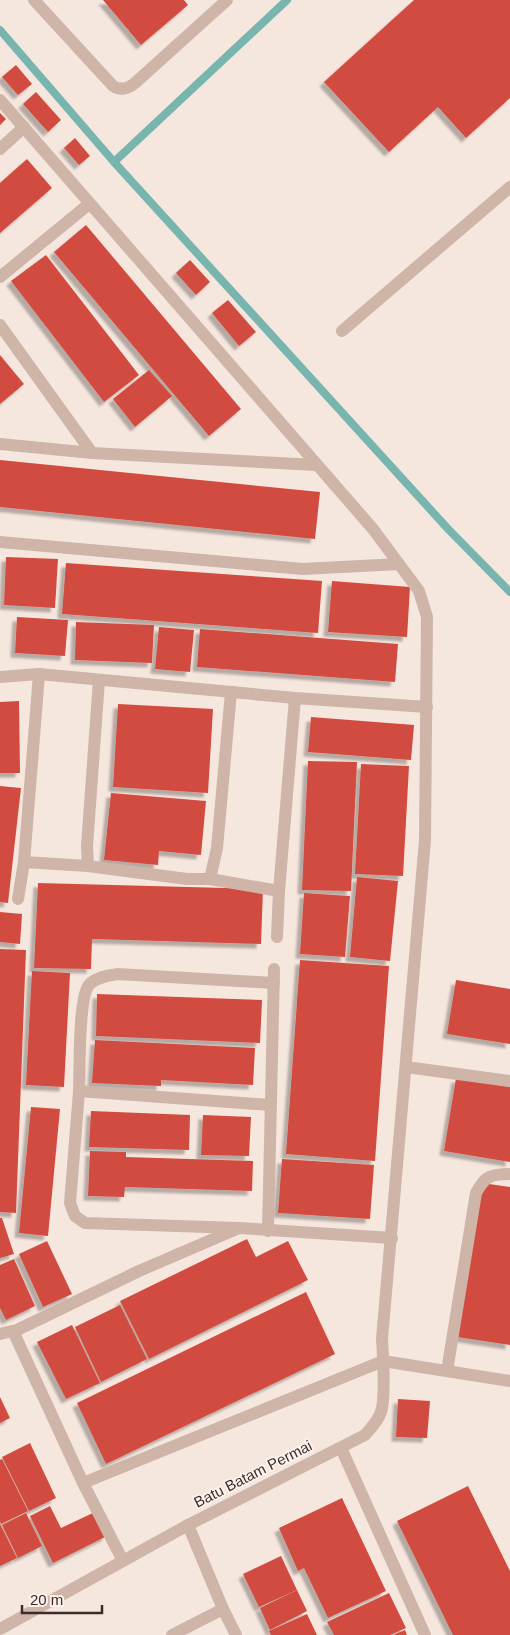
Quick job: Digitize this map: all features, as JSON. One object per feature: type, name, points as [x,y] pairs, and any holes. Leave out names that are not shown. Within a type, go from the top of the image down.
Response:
[{"type":"street","points":[[34,0],[113,86],[121,89],[130,87],[135,83],[227,0]]},
{"type":"street","name":"Batu Batam Permai","points":[[0,100],[373,529],[419,592],[427,617],[425,840],[382,1339],[381,1411],[365,1435],[188,1525],[0,1629]]},
{"type":"street","points":[[0,149],[24,127]]},
{"type":"street","points":[[342,330],[510,187]]},
{"type":"street","points":[[0,277],[90,204]]},
{"type":"street","points":[[0,325],[92,453]]},
{"type":"street","points":[[0,444],[92,453],[317,465]]},
{"type":"street","points":[[0,542],[303,569],[399,564]]},
{"type":"street","points":[[0,677],[39,674],[295,698],[427,707]]},
{"type":"street","points":[[18,898],[24,862],[39,674]]},
{"type":"street","points":[[88,866],[87,846],[99,680]]},
{"type":"street","points":[[210,879],[217,848],[231,692]]},
{"type":"street","points":[[277,937],[295,698]]},
{"type":"street","points":[[24,862],[88,866],[187,879],[210,879],[279,891]]},
{"type":"street","points":[[268,1231],[274,969]]},
{"type":"street","points":[[274,983],[117,974],[95,980],[88,985],[82,1013],[79,1090],[70,1203],[75,1216],[86,1223],[239,1228],[392,1238]]},
{"type":"street","points":[[406,1067],[510,1081]]},
{"type":"street","points":[[79,1090],[270,1105]]},
{"type":"street","points":[[447,1371],[476,1193],[483,1180],[498,1174],[510,1174]]},
{"type":"street","points":[[123,1560],[6,1332],[239,1228]]},
{"type":"street","points":[[83,1483],[383,1361],[510,1380]]},
{"type":"street","points":[[341,1448],[425,1635]]},
{"type":"street","points":[[188,1525],[236,1635]]},
{"type":"street","points":[[172,1635],[223,1608]]},
{"type":"building","points":[[103,0],[184,0],[188,5],[141,45]]},
{"type":"building","points":[[414,0],[510,0],[510,98],[466,138],[438,107],[389,152],[324,82]]},
{"type":"building","points":[[16,65],[32,84],[18,95],[2,77]]},
{"type":"building","points":[[36,92],[61,120],[48,132],[23,104]]},
{"type":"building","points":[[0,113],[6,119],[0,125]]},
{"type":"building","points":[[75,138],[90,156],[79,165],[64,148]]},
{"type":"building","points":[[27,159],[52,188],[0,233],[0,183]]},
{"type":"building","points":[[86,225],[241,409],[209,436],[54,252]]},
{"type":"building","points":[[46,255],[139,375],[104,402],[11,281]]},
{"type":"building","points":[[190,260],[210,282],[196,295],[176,273]]},
{"type":"building","points":[[228,300],[256,332],[239,346],[212,313]]},
{"type":"building","points":[[0,355],[24,384],[0,404]]},
{"type":"building","points":[[149,370],[172,396],[135,427],[113,399]]},
{"type":"building","points":[[0,460],[320,492],[315,539],[0,507]]},
{"type":"building","points":[[6,557],[58,559],[55,608],[4,605]]},
{"type":"building","points":[[66,563],[322,581],[318,633],[62,614]]},
{"type":"building","points":[[332,581],[410,587],[407,637],[328,632]]},
{"type":"building","points":[[17,617],[68,620],[65,656],[15,653]]},
{"type":"building","points":[[76,622],[154,625],[152,663],[75,660]]},
{"type":"building","points":[[159,627],[194,630],[190,672],[155,669]]},
{"type":"building","points":[[200,629],[398,644],[395,682],[197,667]]},
{"type":"building","points":[[19,701],[20,773],[0,773],[0,702]]},
{"type":"building","points":[[118,704],[213,709],[208,793],[113,787]]},
{"type":"building","points":[[311,717],[414,725],[411,760],[308,752]]},
{"type":"building","points":[[308,761],[357,762],[351,891],[302,890]]},
{"type":"building","points":[[361,764],[409,766],[403,876],[355,874]]},
{"type":"building","points":[[0,786],[21,788],[8,903],[0,902]]},
{"type":"building","points":[[111,793],[206,801],[201,855],[159,851],[158,865],[104,860]]},
{"type":"building","points":[[357,877],[398,881],[390,961],[350,957]]},
{"type":"building","points":[[38,883],[263,889],[261,944],[92,939],[91,969],[34,968]]},
{"type":"building","points":[[304,893],[350,896],[345,957],[300,954]]},
{"type":"building","points":[[0,912],[22,914],[20,944],[0,942]]},
{"type":"building","points":[[0,949],[26,950],[16,1213],[0,1212]]},
{"type":"building","points":[[300,960],[389,966],[375,1161],[286,1154]]},
{"type":"building","points":[[32,971],[70,973],[64,1087],[26,1085]]},
{"type":"building","points":[[456,980],[510,989],[510,1044],[447,1034]]},
{"type":"building","points":[[97,994],[262,1000],[260,1043],[96,1036]]},
{"type":"building","points":[[95,1040],[255,1048],[253,1085],[161,1080],[161,1086],[92,1083]]},
{"type":"building","points":[[456,1078],[510,1087],[510,1162],[444,1151]]},
{"type":"building","points":[[31,1107],[60,1109],[48,1236],[19,1233]]},
{"type":"building","points":[[91,1111],[190,1115],[189,1150],[89,1147]]},
{"type":"building","points":[[203,1115],[251,1117],[249,1156],[201,1155]]},
{"type":"building","points":[[90,1151],[126,1152],[126,1157],[253,1161],[252,1191],[125,1187],[124,1197],[88,1196]]},
{"type":"building","points":[[282,1159],[374,1165],[370,1219],[278,1213]]},
{"type":"building","points":[[482,1183],[510,1187],[510,1345],[457,1337]]},
{"type":"building","points":[[0,1218],[2,1218],[14,1254],[0,1258]]},
{"type":"building","points":[[247,1239],[256,1257],[288,1241],[308,1280],[149,1359],[120,1301]]},
{"type":"building","points":[[47,1241],[72,1294],[43,1307],[19,1254]]},
{"type":"building","points":[[14,1259],[35,1306],[6,1320],[0,1308],[0,1265]]},
{"type":"building","points":[[306,1292],[335,1354],[106,1464],[77,1403]]},
{"type":"building","points":[[120,1305],[147,1359],[101,1382],[75,1327]]},
{"type":"building","points":[[72,1325],[100,1383],[66,1399],[37,1342]]},
{"type":"building","points":[[0,1397],[10,1418],[0,1423]]},
{"type":"building","points":[[398,1399],[430,1401],[427,1438],[396,1437]]},
{"type":"building","points":[[30,1443],[56,1498],[29,1511],[2,1457]]},
{"type":"building","points":[[2,1459],[28,1511],[1,1524],[0,1460]]},
{"type":"building","points":[[468,1486],[510,1571],[510,1635],[453,1635],[397,1521]]},
{"type":"building","points":[[342,1498],[386,1591],[328,1618],[304,1568],[298,1571],[279,1528]]},
{"type":"building","points":[[50,1506],[61,1528],[95,1512],[107,1536],[53,1563],[30,1516]]},
{"type":"building","points":[[26,1513],[42,1546],[18,1558],[2,1525]]},
{"type":"building","points":[[0,1524],[17,1558],[0,1566]]},
{"type":"building","points":[[281,1556],[297,1590],[259,1607],[243,1574]]},
{"type":"building","points":[[297,1590],[307,1611],[270,1630],[260,1608]]},
{"type":"building","points":[[389,1593],[406,1628],[390,1635],[334,1635],[327,1622]]},
{"type":"building","points":[[307,1614],[317,1635],[271,1635],[269,1631]]},
{"type":"building","points":[[405,1630],[407,1635],[393,1635]]},
{"type":"waterway","points":[[114,162],[287,0]]},
{"type":"waterway","points":[[0,30],[114,162],[449,530],[510,592]]}]
